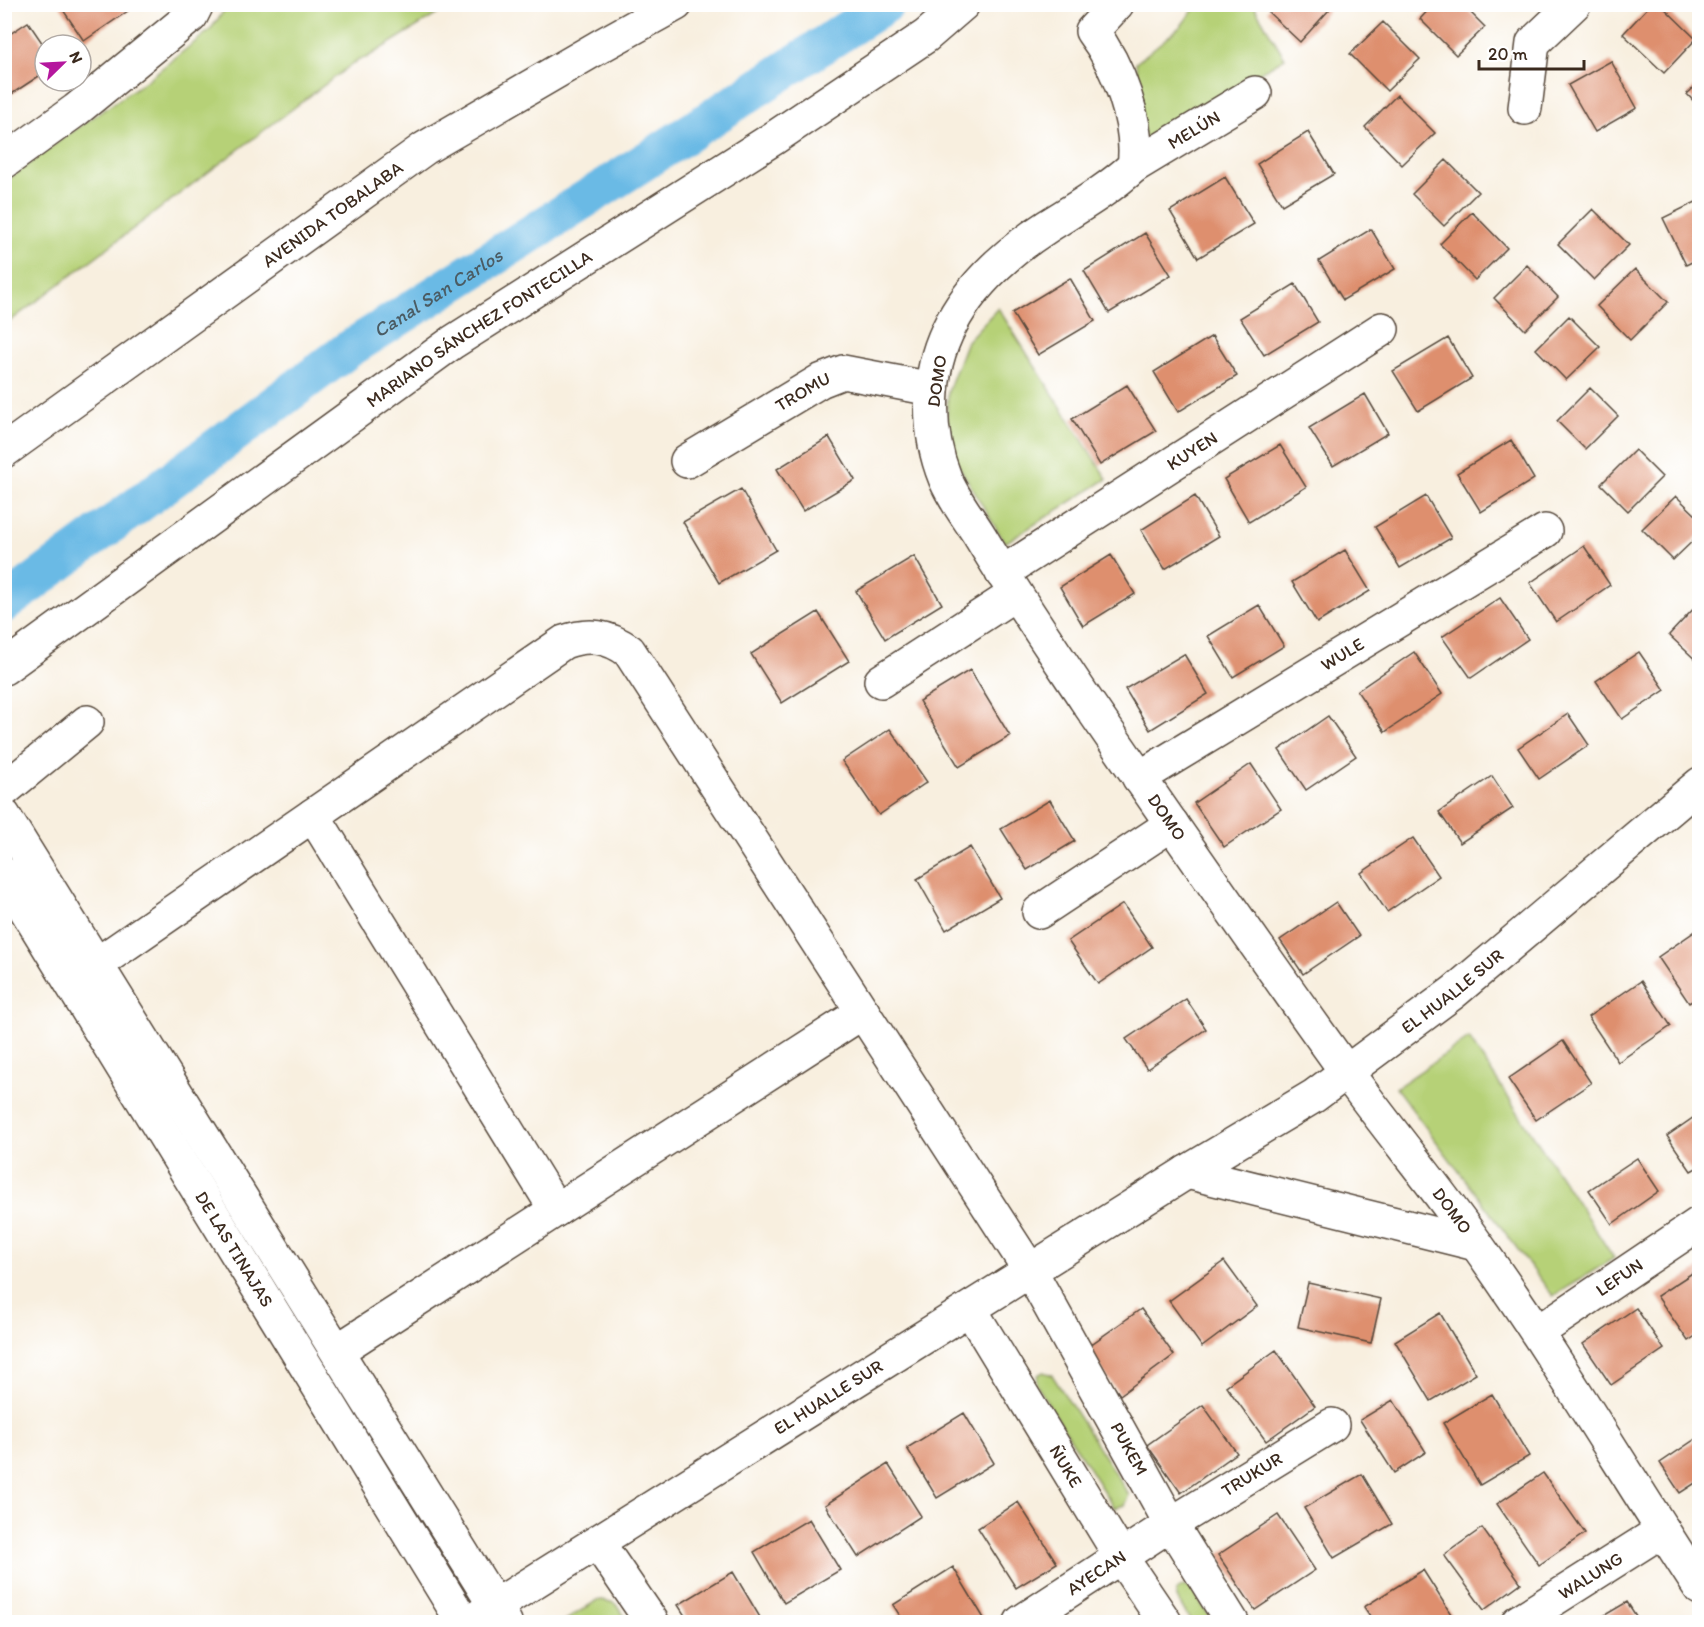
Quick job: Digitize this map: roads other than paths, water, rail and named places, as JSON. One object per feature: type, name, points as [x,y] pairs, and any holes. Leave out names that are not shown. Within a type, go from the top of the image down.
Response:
[{"type":"street","points":[[4,162],[76,110],[191,16],[197,4]]},
{"type":"street","name":"AVENIDA TOBALABA","points":[[4,451],[425,148],[676,4]]},
{"type":"street","name":"MARIANO SÁNCHEZ FONTECILLA","points":[[4,668],[453,342],[783,131],[926,36],[963,4]]},
{"type":"street","points":[[1117,4],[1092,31],[1102,44],[1121,85],[1135,133],[1134,166]]},
{"type":"street","points":[[1525,108],[1533,43],[1574,4]]},
{"type":"street","name":"MELÚN","points":[[1134,166],[1255,93]]},
{"type":"street","name":"DOMO","points":[[1134,166],[1116,183],[1042,230],[997,264],[976,285],[958,310],[945,335],[932,389],[932,420],[936,451],[946,480],[1009,584],[1139,778],[1347,1073],[1476,1244],[1538,1332],[1663,1530],[1690,1554],[1700,1588]]},
{"type":"street","name":"KUYEN","points":[[881,681],[1009,584],[1382,329]]},
{"type":"street","name":"TROMU","points":[[687,461],[820,381],[843,372],[932,389]]},
{"type":"street","name":"WULE","points":[[1139,778],[1545,531]]},
{"type":"street","name":"PUKEM","points":[[97,964],[564,642],[588,636],[600,636],[616,642],[629,651],[1030,1272],[1171,1524],[1232,1623]]},
{"type":"street","points":[[4,790],[87,722]]},
{"type":"street","name":"EL HUALLE SUR","points":[[490,1617],[598,1543],[1187,1172],[1314,1096],[1454,992],[1700,784]]},
{"type":"street","points":[[312,815],[556,1210]]},
{"type":"street","points":[[4,816],[337,1351],[490,1617]]},
{"type":"street","points":[[1040,912],[1172,824]]},
{"type":"street","name":"DE LAS TINAJAS","points":[[4,874],[463,1623]]},
{"type":"street","points":[[337,1351],[863,1012]]},
{"type":"street","points":[[1187,1172],[1476,1244]]},
{"type":"street","name":"LEFUN","points":[[1538,1332],[1700,1223]]},
{"type":"street","name":"ÑUKE","points":[[970,1309],[1121,1557],[1165,1623]]},
{"type":"street","name":"TRUKUR","points":[[1171,1524],[1332,1425]]},
{"type":"street","name":"AYECAN","points":[[1021,1623],[1171,1524]]},
{"type":"street","name":"WALUNG","points":[[1518,1623],[1663,1530]]},
{"type":"street","points":[[598,1543],[652,1623]]},
{"type":"waterway","name":"Canal San Carlos","points":[[4,604],[349,349],[655,155],[886,4]]}]
